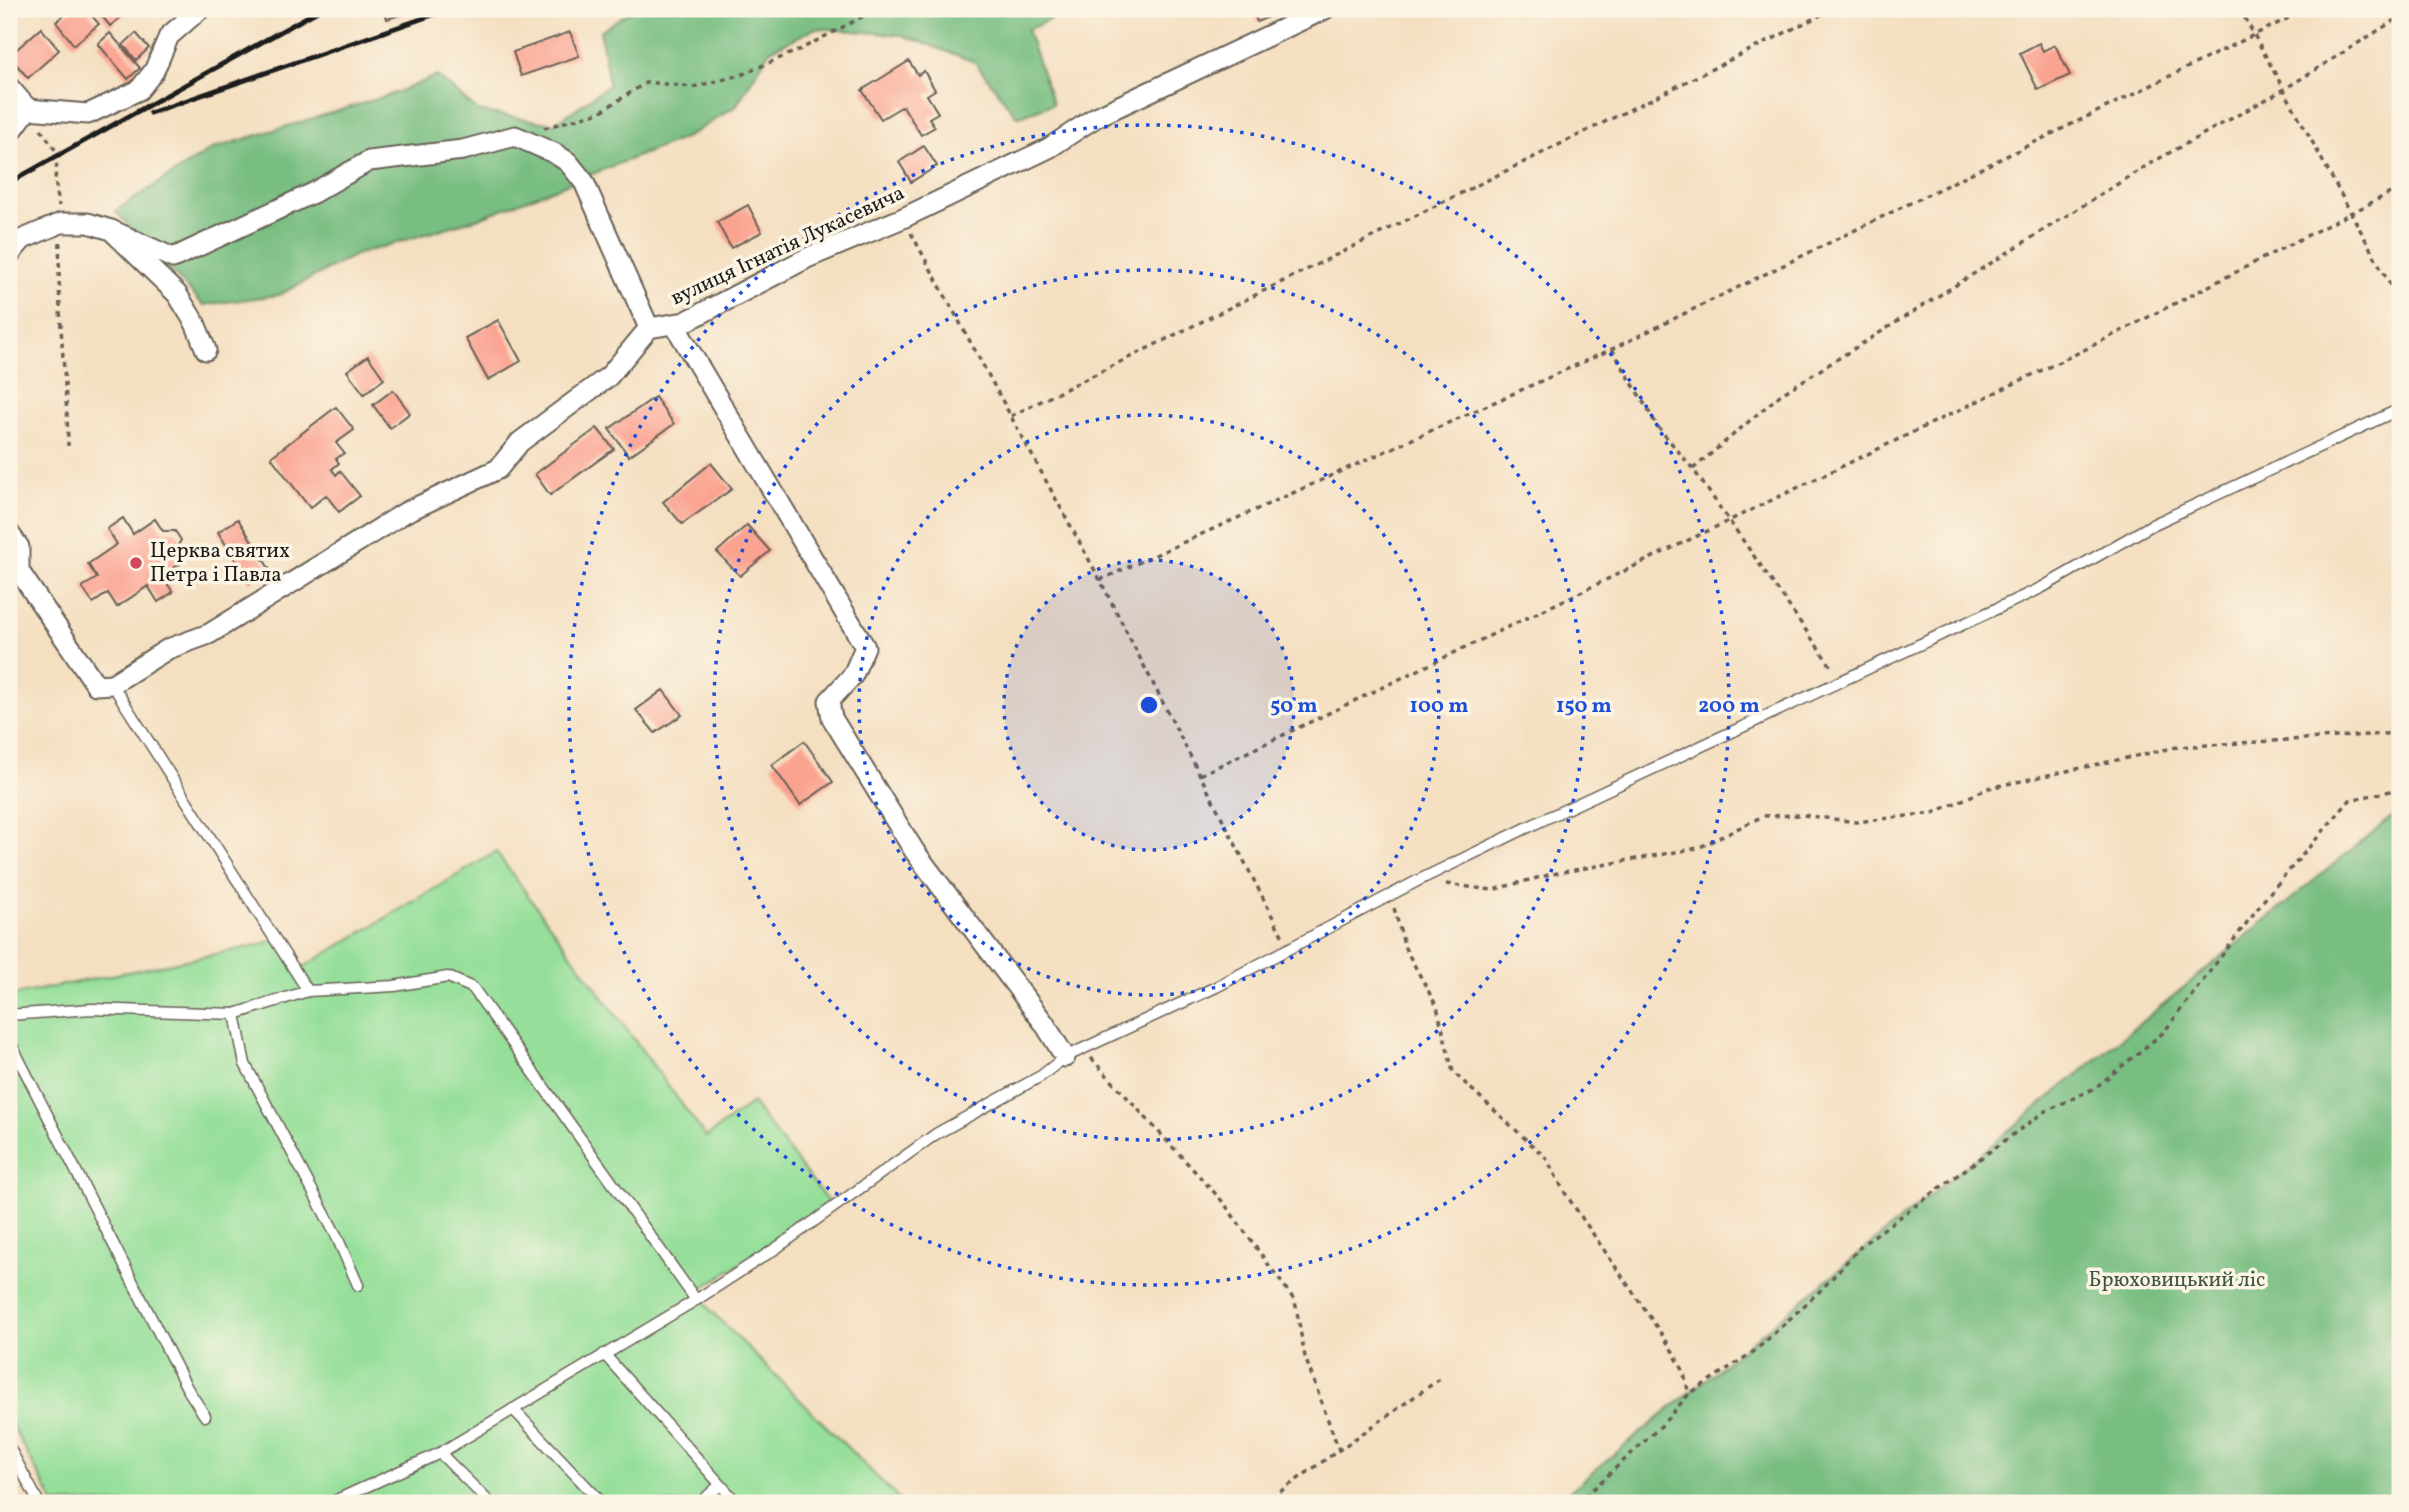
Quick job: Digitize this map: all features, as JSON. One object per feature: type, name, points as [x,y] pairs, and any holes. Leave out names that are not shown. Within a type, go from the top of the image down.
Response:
[{"type":"street","points":[[9,87],[28,109],[88,114],[139,90],[154,71],[169,36],[200,9]]},
{"type":"street","name":"вулиця Ігнатія Лукасевича","points":[[649,328],[685,322],[807,258],[903,218],[1049,148],[1096,117],[1325,9]]},
{"type":"street","points":[[9,135],[28,109]]},
{"type":"street","points":[[9,255],[23,239],[61,223],[88,223],[111,230],[173,258],[313,193],[369,161],[463,150],[515,136],[554,152],[568,162],[584,182],[649,328],[609,376],[520,442],[498,469],[406,512],[242,615],[209,634],[168,649],[112,684],[96,685],[19,571],[19,547],[9,533]]},
{"type":"street","points":[[111,230],[177,294],[195,323],[206,351]]},
{"type":"street","points":[[674,324],[865,646],[853,675],[829,701],[832,718],[915,852],[1044,1023],[1065,1056]]},
{"type":"lane","points":[[330,1503],[440,1453],[696,1300],[778,1247],[936,1134],[1041,1076],[1065,1056],[1216,987],[1419,880],[2041,588],[2152,525],[2400,409]]},
{"type":"lane","points":[[112,684],[308,991]]},
{"type":"lane","points":[[9,1015],[91,1009],[235,1014],[308,991],[394,986],[448,977],[474,988],[696,1300]]},
{"type":"lane","points":[[235,1014],[245,1065],[336,1235],[358,1284]]},
{"type":"lane","points":[[9,1040],[187,1388],[205,1416]]},
{"type":"lane","points":[[604,1354],[737,1503]]},
{"type":"lane","points":[[513,1409],[602,1503]]},
{"type":"lane","points":[[9,1447],[39,1503]]},
{"type":"lane","points":[[440,1453],[490,1503]]},
{"type":"lane","points":[[700,1503],[720,1485]]},
{"type":"path","points":[[515,136],[600,112],[647,82],[693,87],[741,75],[801,49],[877,9]]},
{"type":"path","points":[[1011,416],[1832,9]]},
{"type":"path","points":[[2240,9],[2400,303]]},
{"type":"path","points":[[1100,580],[1612,349],[2306,9]]},
{"type":"path","points":[[1693,469],[1780,395],[2151,163],[2283,90],[2400,17]]},
{"type":"path","points":[[28,109],[58,154],[55,179],[61,223],[58,278],[68,392],[68,446]]},
{"type":"path","points":[[1200,775],[2084,350],[2400,188]]},
{"type":"path","points":[[903,218],[1100,580],[1289,948]]},
{"type":"path","points":[[1612,349],[1658,427],[1693,469],[1842,681]]},
{"type":"path","points":[[1419,880],[1492,890],[1552,874],[1698,848],[1763,816],[1803,815],[1856,822],[1933,813],[1989,788],[2177,747],[2400,733]]},
{"type":"path","points":[[1578,1503],[1662,1425],[1689,1394],[1756,1350],[1822,1289],[1863,1244],[2044,1112],[2095,1088],[2164,1032],[2267,896],[2350,800],[2400,789]]},
{"type":"path","points":[[1391,896],[1405,948],[1437,1007],[1453,1072],[1546,1158],[1565,1193],[1669,1345],[1683,1370],[1689,1394]]},
{"type":"path","points":[[1083,1048],[1223,1202],[1295,1301],[1305,1357],[1339,1450]]},
{"type":"path","points":[[1264,1503],[1441,1378]]},
{"type":"green space","points":[[634,9],[1072,9],[1027,30],[1053,104],[1017,117],[975,62],[902,35],[816,28],[770,50],[736,106],[687,137],[479,218],[355,255],[279,295],[203,305],[115,211],[212,149],[390,95],[437,76],[478,111],[554,124],[609,85],[600,31]]},
{"type":"green space","name":"Брюховицький ліс","points":[[2400,810],[2400,1503],[1555,1503]]},
{"type":"green space","points":[[496,852],[706,1137],[752,1103],[831,1206],[699,1290],[710,1310],[903,1503],[54,1503],[9,1420],[9,996],[260,945],[279,938],[302,968]]},
{"type":"building","points":[[72,9],[86,9],[99,24],[74,45],[56,22]]},
{"type":"building","points":[[96,9],[131,9],[110,26]]},
{"type":"building","points":[[384,9],[419,9],[387,19]]},
{"type":"building","points":[[1252,9],[1286,9],[1257,22]]},
{"type":"building","points":[[41,28],[59,50],[28,78],[9,56]]},
{"type":"building","points":[[570,32],[579,56],[521,76],[513,52]]},
{"type":"building","points":[[110,33],[140,68],[128,79],[98,44]]},
{"type":"building","points":[[136,33],[149,48],[136,60],[123,45]]},
{"type":"building","points":[[2039,43],[2043,51],[2055,45],[2070,75],[2038,90],[2020,53]]},
{"type":"building","points":[[909,61],[918,75],[924,71],[935,90],[927,95],[938,113],[929,118],[935,127],[921,135],[903,106],[881,119],[862,90]]},
{"type":"building","points":[[924,146],[937,166],[911,182],[899,162]]},
{"type":"building","points":[[748,205],[762,232],[731,248],[717,222]]},
{"type":"building","points":[[498,320],[521,361],[488,380],[465,338]]},
{"type":"building","points":[[368,356],[384,379],[364,394],[347,371]]},
{"type":"building","points":[[393,390],[410,413],[390,428],[373,405]]},
{"type":"building","points":[[655,397],[674,424],[629,456],[609,429]]},
{"type":"building","points":[[336,407],[354,430],[336,443],[344,453],[336,459],[339,463],[332,469],[336,475],[340,471],[360,496],[339,512],[326,495],[310,508],[271,457]]},
{"type":"building","points":[[597,428],[614,449],[550,495],[535,474]]},
{"type":"building","points":[[711,463],[732,489],[682,524],[663,502]]},
{"type":"building","name":"Церква святих Петра і Павла","points":[[123,518],[133,534],[155,519],[163,531],[175,531],[181,540],[176,549],[184,561],[162,576],[173,592],[158,602],[148,586],[117,607],[108,593],[93,603],[82,587],[97,578],[88,564],[117,544],[107,529]]},
{"type":"building","points":[[238,519],[270,570],[250,583],[218,532]]},
{"type":"building","points":[[747,525],[770,551],[740,576],[717,552]]},
{"type":"building","points":[[663,690],[682,715],[655,733],[636,710]]},
{"type":"building","points":[[804,741],[833,782],[800,805],[772,765]]},
{"type":"railway","points":[[9,183],[321,9]]},
{"type":"railway","points":[[150,113],[450,9]]},
{"type":"place","name":"Церква святих Петра і Павла","points":[[136,563]]}]
